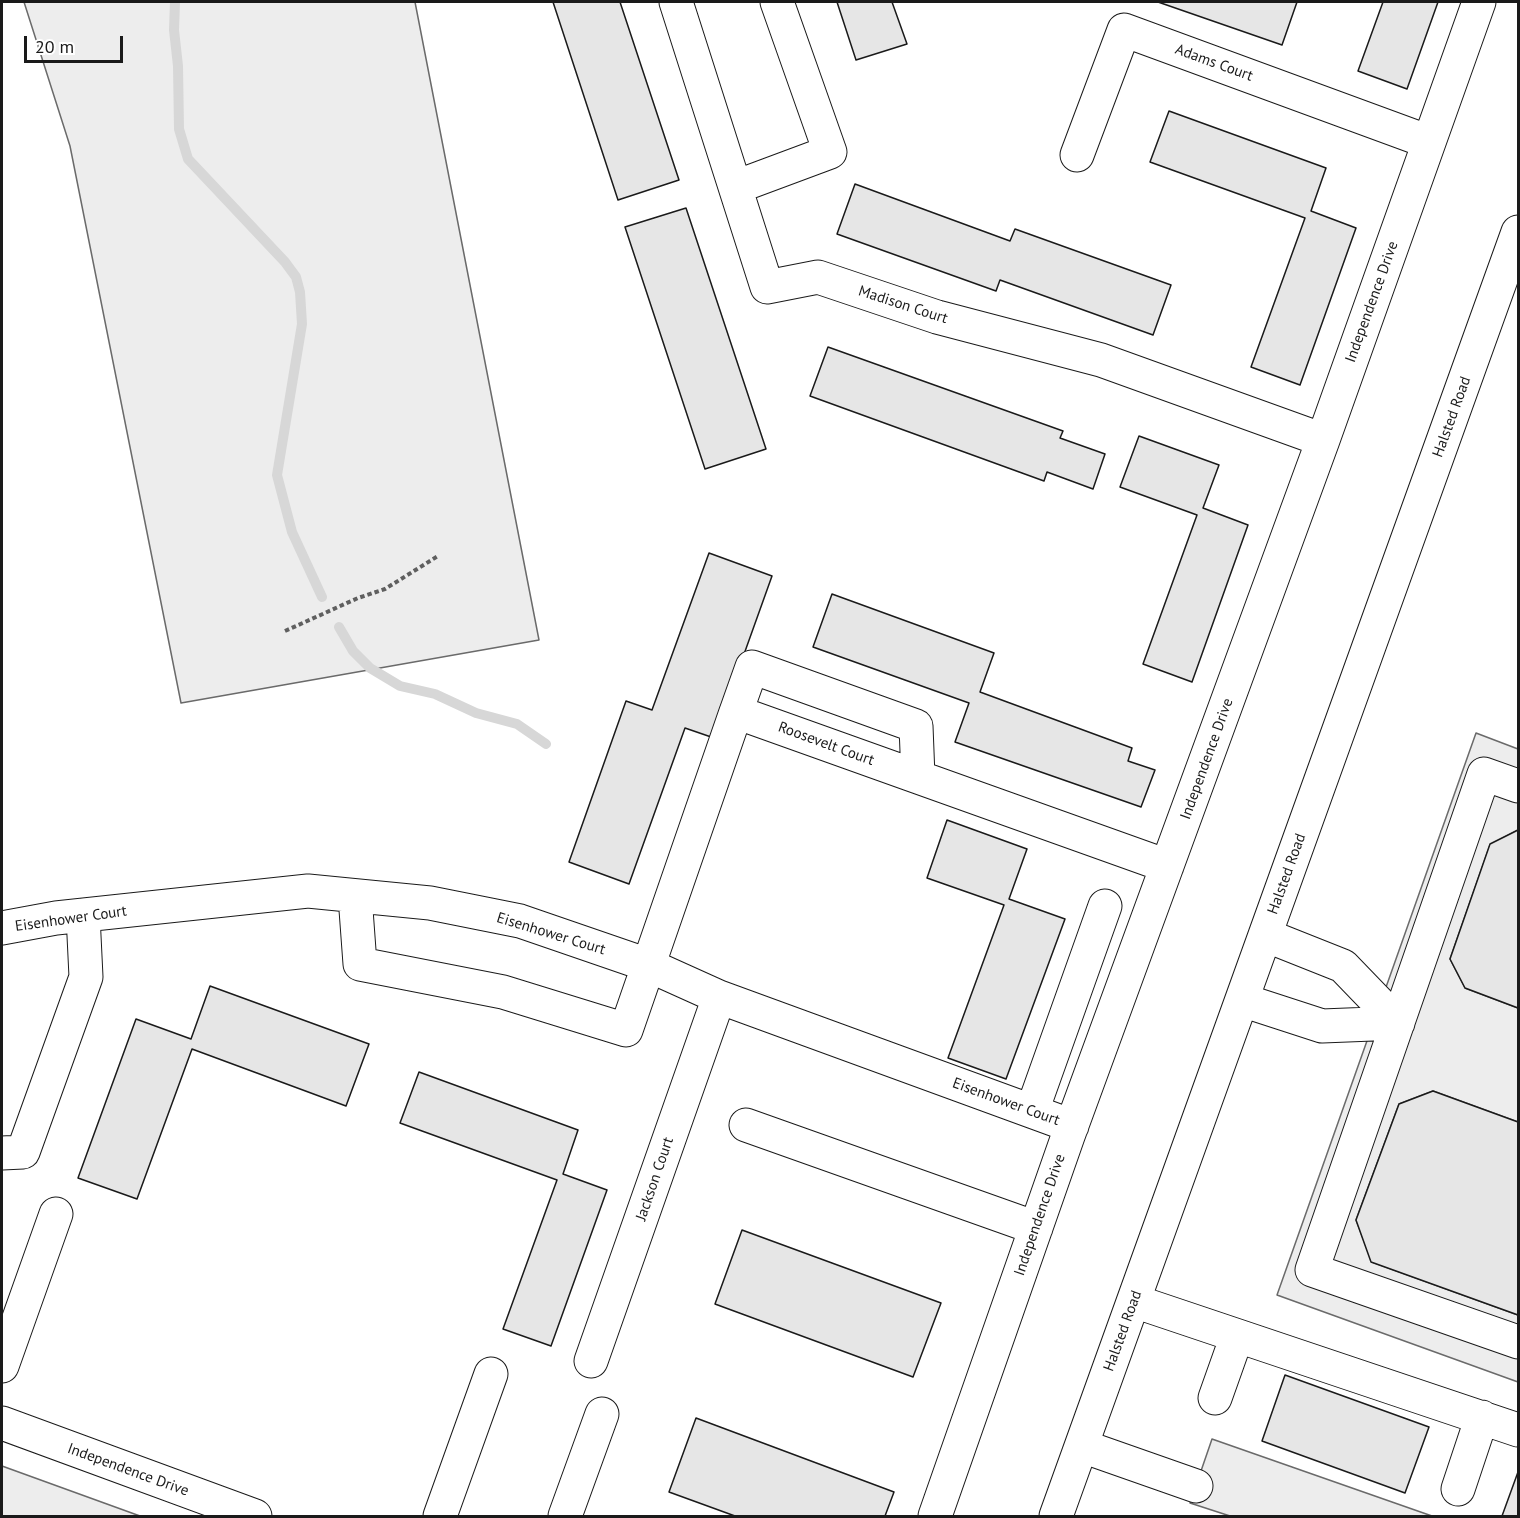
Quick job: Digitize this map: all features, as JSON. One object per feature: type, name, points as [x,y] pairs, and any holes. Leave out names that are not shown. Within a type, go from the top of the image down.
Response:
[{"type":"street","name":"Madison Court","points":[[676,2],[767,287],[818,277],[937,316],[1101,360],[1323,440]]},
{"type":"street","points":[[736,188],[830,152],[777,2]]},
{"type":"street","name":"Independence Drive","points":[[935,1516],[1072,1126],[1323,440],[1479,2]]},
{"type":"street","name":"Adams Court","points":[[1077,155],[1124,30],[1429,142]]},
{"type":"street","name":"Halsted Road","points":[[1056,1516],[1518,232]]},
{"type":"street","points":[[355,896],[360,964],[502,992],[626,1030],[752,667],[916,726],[918,777]]},
{"type":"street","name":"Roosevelt Court","points":[[736,712],[1167,866]]},
{"type":"street","points":[[1518,786],[1484,774],[1312,1270],[1518,1342]]},
{"type":"street","name":"Eisenhower Court","points":[[3,920],[83,915],[308,891],[430,903],[520,921],[648,965],[719,997],[1072,1126]]},
{"type":"street","points":[[1032,1112],[1105,906]]},
{"type":"street","points":[[2,1153],[23,1152],[86,977],[83,915]]},
{"type":"street","points":[[1265,935],[1343,966],[1398,1023]]},
{"type":"street","name":"Jackson Court","points":[[591,1362],[719,997]]},
{"type":"street","points":[[1242,1000],[1322,1026],[1398,1023]]},
{"type":"street","points":[[746,1125],[1036,1228]]},
{"type":"street","points":[[2,1366],[56,1214]]},
{"type":"street","points":[[1134,1301],[1518,1430]]},
{"type":"street","points":[[1215,1398],[1237,1336]]},
{"type":"street","points":[[440,1516],[491,1374]]},
{"type":"street","points":[[565,1516],[602,1414]]},
{"type":"street","points":[[1458,1490],[1482,1418]]},
{"type":"street","name":"Independence Drive","points":[[2,1423],[255,1516]]},
{"type":"street","points":[[1082,1446],[1196,1486]]},
{"type":"path","points":[[285,631],[358,598],[385,589],[438,556]]},
{"type":"shaded area","points":[[24,2],[415,2],[539,640],[181,703],[70,146]]},
{"type":"shaded area","points":[[1476,733],[1518,749],[1518,830],[1490,845],[1450,959],[1465,988],[1518,1008],[1518,1122],[1433,1091],[1399,1104],[1356,1220],[1372,1262],[1518,1315],[1518,1382],[1277,1295]]},
{"type":"shaded area","points":[[1212,1439],[1432,1516],[1230,1516],[1190,1503]]},
{"type":"shaded area","points":[[2,1466],[140,1516],[2,1516]]},
{"type":"building","points":[[553,2],[620,2],[679,180],[618,200]]},
{"type":"building","points":[[837,2],[892,2],[907,44],[856,60]]},
{"type":"building","points":[[1158,2],[1297,2],[1282,45]]},
{"type":"building","points":[[1383,2],[1438,2],[1407,89],[1358,71]]},
{"type":"building","points":[[1169,111],[1326,168],[1311,211],[1356,228],[1300,385],[1251,367],[1305,218],[1150,162]]},
{"type":"building","points":[[855,184],[1010,241],[1015,229],[1171,285],[1153,335],[1000,280],[996,291],[837,234]]},
{"type":"building","points":[[686,208],[766,449],[705,469],[625,227]]},
{"type":"building","points":[[828,347],[1063,431],[1060,438],[1105,454],[1093,489],[1047,472],[1044,481],[810,396]]},
{"type":"building","points":[[1139,436],[1219,465],[1203,508],[1248,525],[1192,682],[1143,664],[1197,515],[1120,487]]},
{"type":"building","points":[[709,553],[772,576],[714,738],[685,728],[629,884],[569,862],[626,701],[652,710]]},
{"type":"building","points":[[832,594],[994,653],[980,692],[1132,748],[1128,761],[1155,770],[1141,807],[955,742],[969,703],[813,647]]},
{"type":"building","points":[[947,820],[1027,849],[1009,899],[1065,919],[1006,1079],[948,1058],[1004,905],[927,878]]},
{"type":"building","points":[[1518,830],[1518,1008],[1465,988],[1450,959],[1490,844]]},
{"type":"building","points":[[210,986],[369,1044],[346,1106],[192,1049],[137,1199],[78,1178],[136,1019],[191,1039]]},
{"type":"building","points":[[419,1072],[578,1130],[563,1174],[607,1190],[551,1346],[503,1329],[557,1180],[400,1123]]},
{"type":"building","points":[[1433,1091],[1518,1122],[1518,1315],[1371,1262],[1356,1220],[1399,1104]]},
{"type":"building","points":[[742,1230],[941,1303],[913,1377],[715,1304]]},
{"type":"building","points":[[1285,1375],[1429,1427],[1405,1493],[1262,1441]]},
{"type":"building","points":[[696,1418],[894,1492],[885,1516],[735,1516],[669,1492]]},
{"type":"building","points":[[1518,1472],[1518,1516],[1502,1516]]},
{"type":"waterway","points":[[175,2],[174,30],[178,66],[179,129],[188,159],[285,262],[296,277],[300,292],[302,324],[277,475],[292,532],[322,597]]},
{"type":"waterway","points":[[339,627],[353,651],[370,668],[400,686],[435,694],[476,713],[517,724],[546,744]]}]
